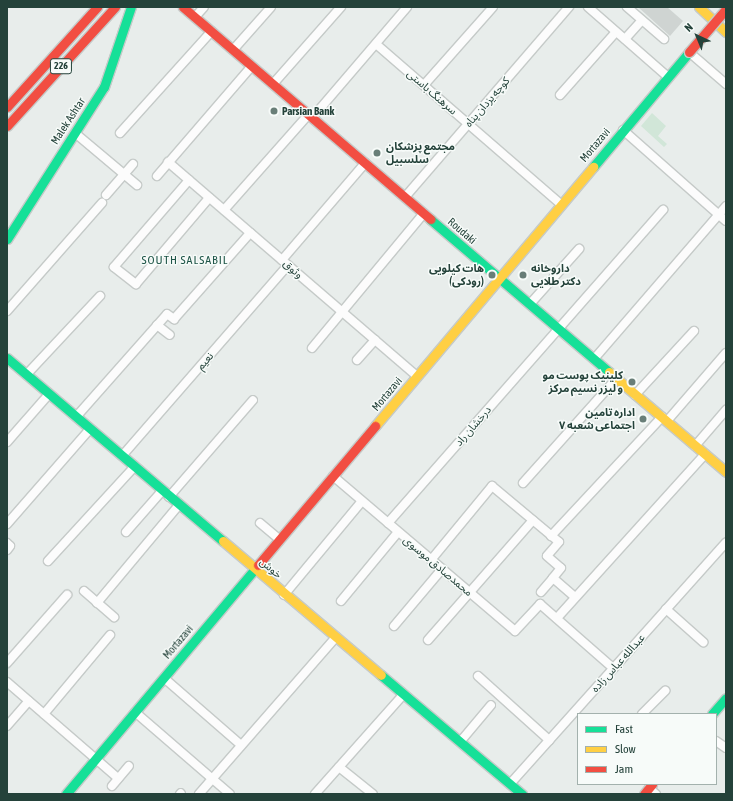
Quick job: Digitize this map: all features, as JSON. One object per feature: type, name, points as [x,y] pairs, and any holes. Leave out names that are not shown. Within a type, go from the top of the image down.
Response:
[{"type":"main road","name":"226","points":[[7,107],[97,7]]},
{"type":"main road","name":"226","points":[[7,126],[115,7]]},
{"type":"main road","name":"Malek Ashtar","points":[[7,239],[75,133],[113,69],[131,7]]},
{"type":"main road","name":"Roudaki","points":[[183,7],[726,472]]},
{"type":"main road","points":[[699,7],[726,32]]},
{"type":"main road","name":"Mortazavi","points":[[66,794],[726,9]]},
{"type":"main road","name":"خوش","points":[[7,358],[254,570],[522,794]]},
{"type":"main road","points":[[713,713],[726,698]]},
{"type":"street","points":[[195,17],[204,7]]},
{"type":"street","points":[[233,50],[271,7]]},
{"type":"street","points":[[273,84],[341,7]]},
{"type":"street","points":[[224,210],[376,44],[407,7]]},
{"type":"street","points":[[424,85],[493,7]]},
{"type":"street","name":"کوچه یزدان پناه","points":[[405,197],[569,7]]},
{"type":"street","points":[[588,7],[668,77]]},
{"type":"street","points":[[627,7],[664,39]]},
{"type":"street","points":[[625,39],[642,20]]},
{"type":"street","points":[[120,133],[212,31]]},
{"type":"street","points":[[560,95],[616,32]]},
{"type":"street","name":"سرهنگ باستی","points":[[376,44],[561,204]]},
{"type":"street","points":[[689,52],[726,84]]},
{"type":"street","points":[[157,176],[252,66]]},
{"type":"street","points":[[623,130],[726,221]]},
{"type":"street","points":[[75,133],[137,184]]},
{"type":"street","name":"وثوق","points":[[168,162],[417,376]]},
{"type":"street","name":"نعیم","points":[[122,456],[285,263],[365,163]]},
{"type":"street","points":[[7,311],[133,164]]},
{"type":"street","points":[[189,180],[114,267],[136,284],[209,198]]},
{"type":"street","points":[[594,359],[726,206]]},
{"type":"street","name":"درخشان راد","points":[[388,523],[663,210]]},
{"type":"street","points":[[312,348],[343,313],[424,213]]},
{"type":"street","points":[[76,417],[167,314],[174,319],[250,233]]},
{"type":"street","points":[[530,304],[579,249]]},
{"type":"street","points":[[26,374],[100,296]]},
{"type":"street","points":[[157,325],[170,335]]},
{"type":"street","points":[[635,394],[694,331]]},
{"type":"street","points":[[357,360],[375,340]]},
{"type":"street","points":[[552,536],[726,353]]},
{"type":"street","points":[[523,483],[617,378]]},
{"type":"street","points":[[7,442],[49,394]]},
{"type":"street","points":[[126,532],[165,494],[253,400]]},
{"type":"street","points":[[695,446],[726,410]]},
{"type":"street","points":[[7,524],[90,429]]},
{"type":"street","points":[[613,668],[557,618],[705,454]]},
{"type":"street","points":[[48,562],[134,467]]},
{"type":"street","name":"محمدصادق موسوی","points":[[333,476],[515,631],[540,604],[557,618]]},
{"type":"street","points":[[431,560],[492,486],[559,542],[547,556],[561,568],[541,592]]},
{"type":"street","points":[[284,595],[362,501]]},
{"type":"street","points":[[97,603],[179,505]]},
{"type":"street","points":[[428,640],[533,520]]},
{"type":"street","points":[[260,523],[280,540]]},
{"type":"street","points":[[341,601],[398,532]]},
{"type":"street","name":"عبدالله عباس زاده","points":[[510,784],[726,542]]},
{"type":"street","points":[[7,543],[10,546],[7,550]]},
{"type":"street","points":[[394,626],[442,569]]},
{"type":"street","points":[[553,578],[575,598]]},
{"type":"street","points":[[84,591],[114,617]]},
{"type":"street","points":[[7,663],[68,594]]},
{"type":"street","points":[[666,609],[703,642]]},
{"type":"street","points":[[44,714],[110,635]]},
{"type":"street","points":[[199,794],[335,638]]},
{"type":"street","points":[[478,676],[549,740]]},
{"type":"street","points":[[164,678],[241,745]]},
{"type":"street","points":[[7,682],[118,778]]},
{"type":"street","points":[[644,713],[664,690]]},
{"type":"street","points":[[315,794],[403,695]]},
{"type":"street","points":[[7,726],[29,701]]},
{"type":"street","points":[[460,742],[491,705]]},
{"type":"street","points":[[135,712],[230,794]]},
{"type":"street","points":[[717,742],[726,748]]},
{"type":"street","points":[[112,786],[129,766]]},
{"type":"street","points":[[339,767],[373,794]]},
{"type":"green space","points":[[652,113],[666,126],[658,136],[667,144],[664,147],[641,126]]},
{"type":"building","points":[[638,7],[667,7],[683,21],[670,36]]},
{"type":"traffic: fast","points":[[7,239],[104,87],[131,7]]},
{"type":"traffic: fast","points":[[593,167],[689,52]]},
{"type":"traffic: fast","points":[[430,219],[609,372]]},
{"type":"traffic: fast","points":[[7,358],[223,541]]},
{"type":"traffic: fast","points":[[66,794],[258,565]]},
{"type":"traffic: fast","points":[[381,675],[522,794]]},
{"type":"traffic: fast","points":[[713,713],[726,698]]},
{"type":"traffic: slow","points":[[699,7],[726,32]]},
{"type":"traffic: slow","points":[[375,426],[593,167]]},
{"type":"traffic: slow","points":[[609,372],[726,472]]},
{"type":"traffic: slow","points":[[223,541],[381,675]]},
{"type":"traffic: jam","points":[[7,107],[97,7]]},
{"type":"traffic: jam","points":[[7,126],[115,7]]},
{"type":"traffic: jam","points":[[183,7],[430,219]]},
{"type":"traffic: jam","points":[[689,52],[726,9]]},
{"type":"traffic: jam","points":[[258,565],[375,426]]},
{"type":"traffic: jam","points":[[644,794],[651,785]]},
{"type":"place","name":"Parsian Bank","points":[[274,111]]},
{"type":"place","name":"مجتمع پزشکان سلسبیل","points":[[377,153]]},
{"type":"place","name":"هات کیلویی (رودکی)","points":[[492,275]]},
{"type":"place","name":"داروخانه دکتر طلایی","points":[[523,275]]},
{"type":"place","name":"کلینیک پوست مو و لیزر نسیم مرکز","points":[[632,382]]},
{"type":"place","name":"اداره تامین اجتماعی شعبه ۷","points":[[643,419]]},
{"type":"district","name":"SOUTH SALSABIL","points":[[185,261]]}]
